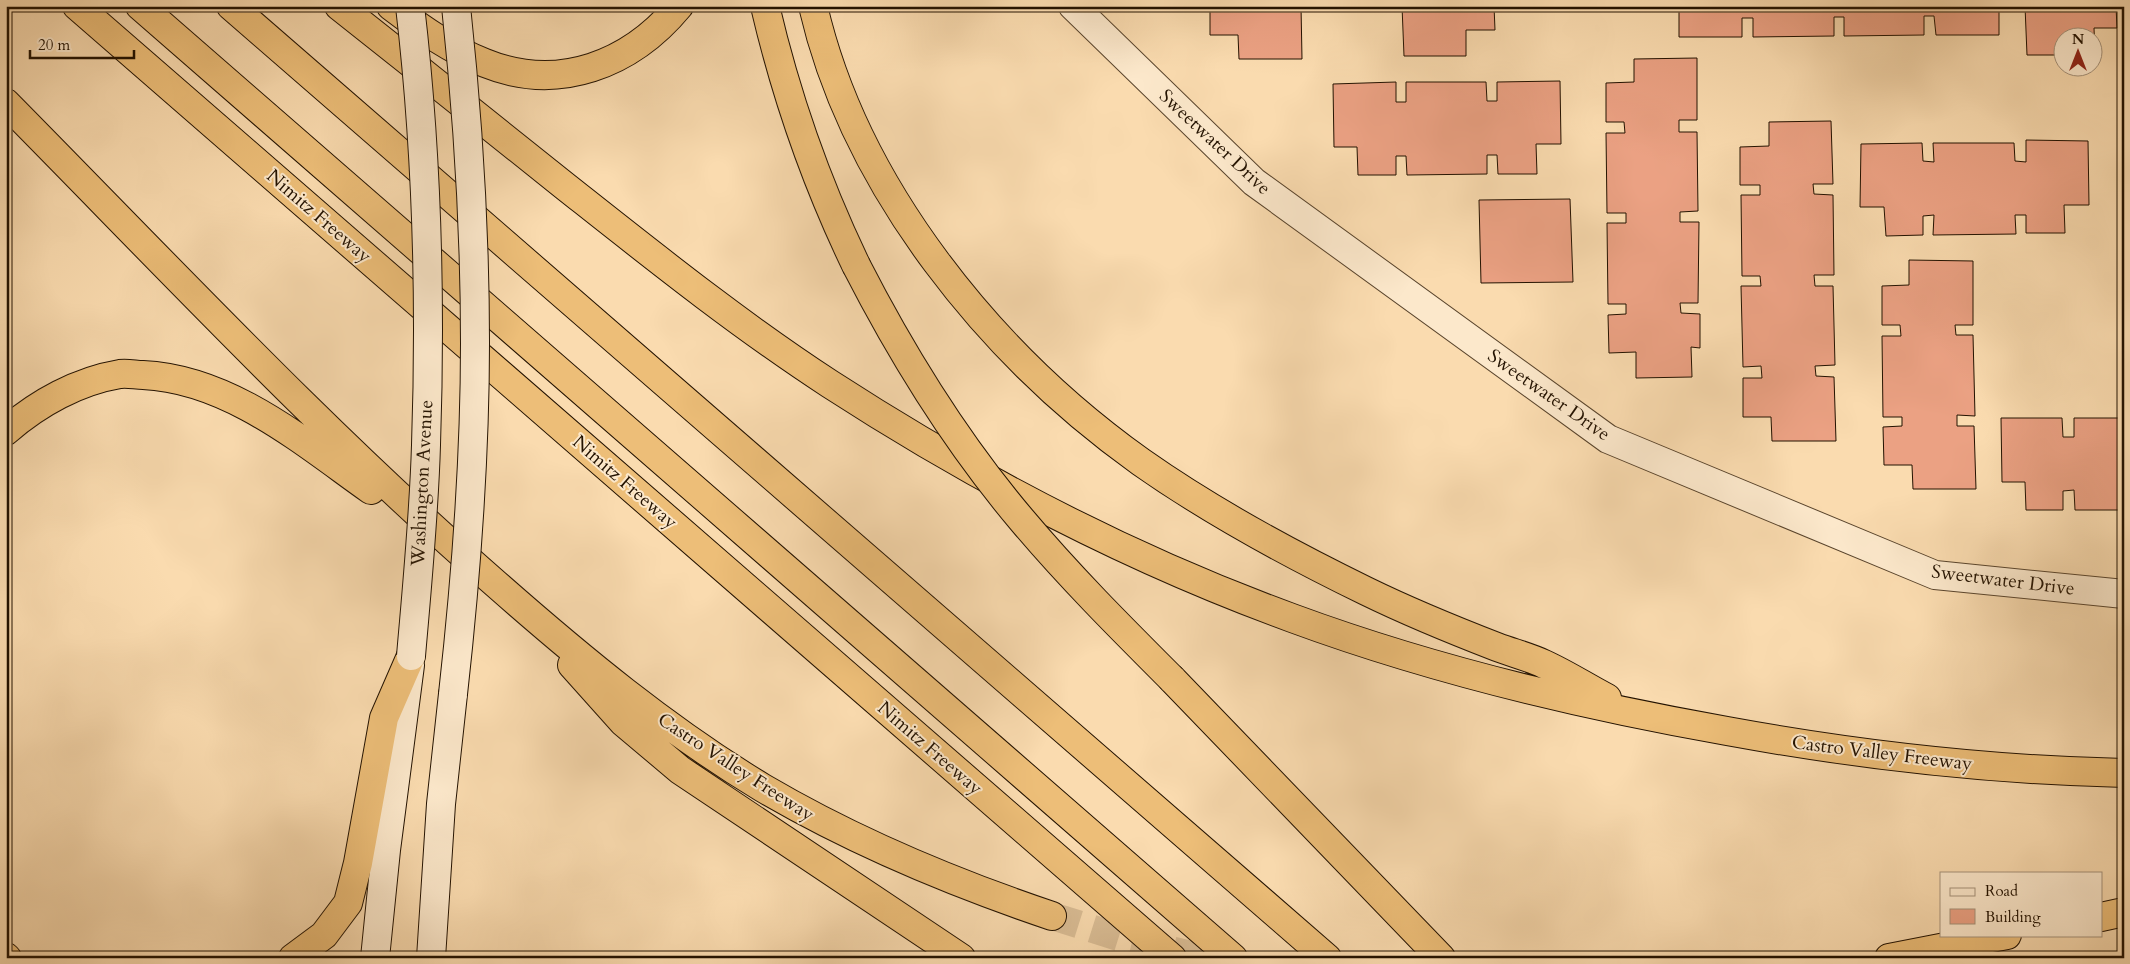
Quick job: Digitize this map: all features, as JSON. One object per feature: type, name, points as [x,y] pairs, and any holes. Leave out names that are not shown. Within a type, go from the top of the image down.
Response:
[{"type":"highway","name":"Nimitz Freeway","points":[[76,6],[1172,958]]},
{"type":"highway","points":[[140,6],[1233,958]]},
{"type":"highway","points":[[231,6],[1326,958]]},
{"type":"highway","points":[[340,6],[703,295],[828,382],[954,460],[1014,493],[1155,562],[1224,592],[1294,619],[1436,664],[1508,684],[1642,716]]},
{"type":"highway","points":[[391,6],[445,43],[473,58],[504,69],[550,75],[580,71],[623,55],[648,38],[679,6]]},
{"type":"highway","points":[[765,6],[802,137],[830,208],[856,265],[885,320],[918,377],[949,423],[995,486],[1066,570],[1441,958]]},
{"type":"highway","points":[[813,6],[831,68],[851,120],[886,186],[906,218],[950,279],[974,308],[1025,362],[1080,414],[1169,481],[1266,539],[1400,607],[1496,647],[1542,663],[1642,716]]},
{"type":"highway","points":[[6,103],[298,399],[403,501],[459,552]]},
{"type":"highway","points":[[6,431],[25,414],[67,390],[121,374],[157,376],[190,383],[235,401],[279,426],[459,552]]},
{"type":"highway","name":"Castro Valley Freeway","points":[[459,552],[520,606],[637,702],[698,746],[762,787],[828,825],[896,858],[966,886],[1052,916]]},
{"type":"highway","points":[[520,606],[595,692],[623,722],[652,748],[680,770],[961,958]]},
{"type":"highway","points":[[293,958],[324,935],[348,903],[358,863],[384,718],[411,656]]},
{"type":"highway","name":"Castro Valley Freeway","points":[[1642,716],[1802,745],[1875,754],[2007,767],[2124,773]]},
{"type":"highway","points":[[2102,917],[2124,912]]},
{"type":"highway","points":[[1889,958],[2002,936]]},
{"type":"main road","name":"Washington Avenue","points":[[375,958],[386,850],[411,656],[422,523],[426,445],[428,301],[422,159],[410,6]]},
{"type":"main road","points":[[432,958],[440,814],[467,547],[475,344],[472,202],[456,6]]},
{"type":"main road","name":"Sweetwater Drive","points":[[1073,6],[1254,182],[1608,439],[1935,575],[2124,594]]},
{"type":"building","points":[[1210,6],[1301,6],[1302,59],[1239,59],[1238,35],[1210,35]]},
{"type":"building","points":[[1402,6],[1494,6],[1495,30],[1466,30],[1466,56],[1404,56]]},
{"type":"building","points":[[1679,6],[1999,6],[1999,35],[1936,35],[1934,16],[1924,16],[1924,35],[1844,36],[1844,17],[1834,17],[1834,36],[1753,37],[1753,18],[1742,18],[1742,37],[1679,37]]},
{"type":"building","points":[[2025,6],[2116,6],[2117,28],[2052,28],[2052,55],[2027,55]]},
{"type":"building","points":[[1697,58],[1697,120],[1679,120],[1679,132],[1697,132],[1698,211],[1680,212],[1680,222],[1699,222],[1698,303],[1680,303],[1681,313],[1700,314],[1700,348],[1691,347],[1692,377],[1636,378],[1636,352],[1609,353],[1608,315],[1626,314],[1626,304],[1608,304],[1607,223],[1626,223],[1626,213],[1607,213],[1606,133],[1625,133],[1624,122],[1606,122],[1606,83],[1634,82],[1634,59]]},
{"type":"building","points":[[1560,81],[1561,144],[1536,144],[1537,174],[1498,174],[1497,155],[1487,155],[1487,174],[1407,175],[1406,156],[1396,156],[1396,175],[1358,175],[1357,147],[1334,147],[1333,84],[1396,82],[1396,102],[1406,102],[1406,82],[1486,82],[1487,101],[1497,101],[1497,82]]},
{"type":"building","points":[[1831,121],[1833,184],[1813,184],[1814,194],[1833,195],[1834,275],[1814,275],[1815,286],[1833,286],[1835,365],[1815,366],[1816,376],[1834,377],[1836,441],[1772,441],[1771,417],[1743,417],[1743,378],[1762,378],[1761,366],[1743,367],[1741,286],[1761,286],[1760,276],[1742,276],[1741,195],[1760,195],[1760,185],[1740,185],[1740,147],[1769,146],[1769,122]]},
{"type":"building","points":[[2026,140],[2088,141],[2089,205],[2064,205],[2065,233],[2026,233],[2026,215],[2015,215],[2016,234],[1933,235],[1934,215],[1923,216],[1923,235],[1886,236],[1884,207],[1860,207],[1861,144],[1922,143],[1923,161],[1934,162],[1933,143],[2014,143],[2015,161],[2026,162]]},
{"type":"building","points":[[1570,199],[1573,282],[1481,283],[1479,200]]},
{"type":"building","points":[[1909,260],[1973,261],[1973,325],[1955,325],[1956,335],[1973,335],[1975,416],[1957,415],[1957,426],[1974,426],[1976,489],[1913,489],[1912,465],[1884,465],[1883,427],[1902,426],[1902,417],[1883,417],[1882,336],[1901,336],[1900,325],[1882,325],[1882,286],[1909,285]]},
{"type":"building","points":[[2001,418],[2062,418],[2063,437],[2074,437],[2074,418],[2124,418],[2124,510],[2075,510],[2074,490],[2063,491],[2063,510],[2026,510],[2025,482],[2002,482]]},
{"type":"tunnel","points":[[1052,916],[1128,940],[1204,958]]}]
